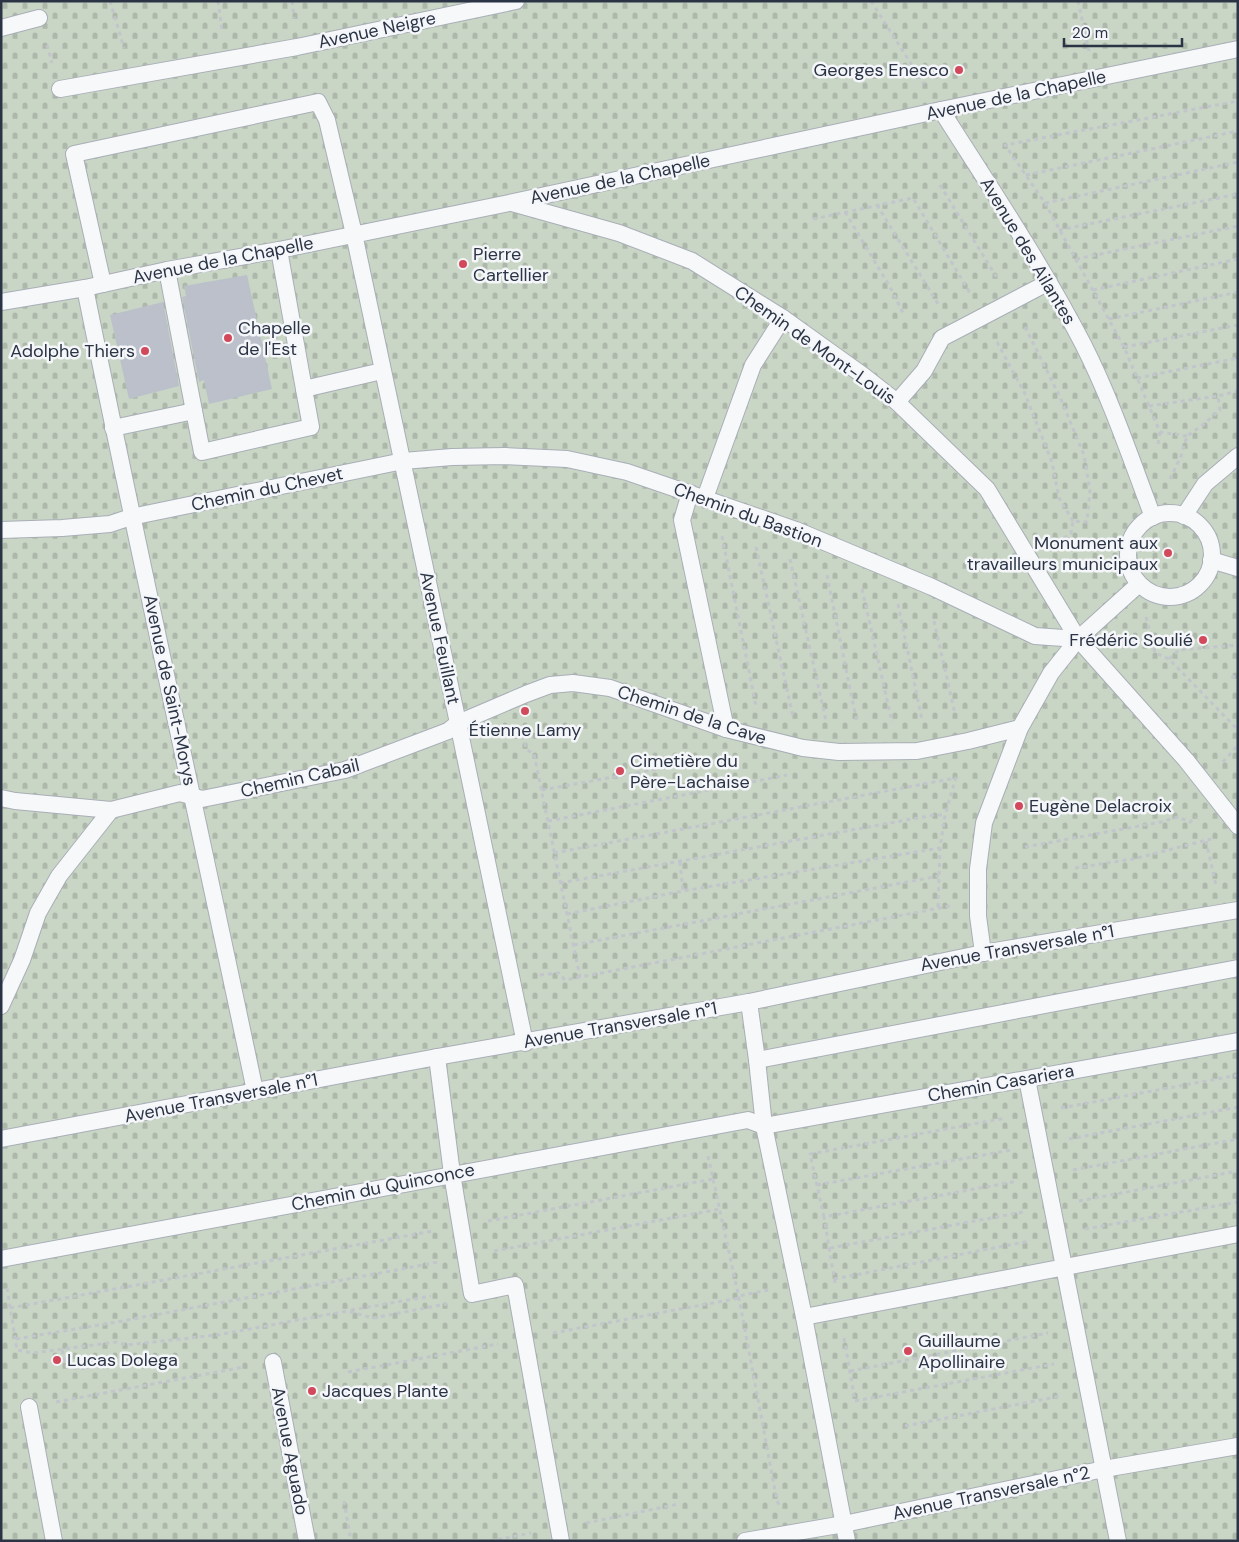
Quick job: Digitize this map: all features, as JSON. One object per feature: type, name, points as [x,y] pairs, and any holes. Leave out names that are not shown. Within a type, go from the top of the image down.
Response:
[{"type":"lane","name":"Avenue Neigre","points":[[60,89],[297,47],[516,1]]},
{"type":"lane","points":[[1,28],[39,18]]},
{"type":"lane","name":"Avenue de la Chapelle","points":[[1,302],[85,288],[167,270],[278,250],[509,203],[940,110],[1238,49]]},
{"type":"lane","name":"Avenue Feuillant","points":[[103,284],[74,154],[318,102],[327,120],[354,234],[525,1043]]},
{"type":"lane","name":"Avenue des Ailantes","points":[[940,110],[1016,227],[1083,344],[1112,407],[1153,517]]},
{"type":"lane","name":"Chemin de Mont-Louis","points":[[509,203],[619,233],[692,260],[783,318],[897,402],[987,490],[1078,639],[1186,760],[1238,826]]},
{"type":"lane","points":[[167,270],[202,452],[311,427],[278,250]]},
{"type":"lane","points":[[897,402],[924,371],[942,338],[1049,282]]},
{"type":"lane","name":"Avenue de Saint-Morys","points":[[85,288],[131,517],[193,797],[255,1092]]},
{"type":"lane","points":[[726,730],[682,520],[698,496],[753,365],[783,318]]},
{"type":"lane","points":[[304,389],[382,371]]},
{"type":"lane","points":[[113,428],[194,412]]},
{"type":"lane","name":"Chemin du Bastion","points":[[403,461],[452,457],[504,456],[567,459],[627,472],[796,530],[932,587],[1035,636],[1078,639]]},
{"type":"lane","points":[[1184,516],[1205,484],[1238,456]]},
{"type":"lane","name":"Chemin du Chevet","points":[[1,530],[110,524],[131,517],[403,461]]},
{"type":"lane","points":[[1164,514],[1184,516],[1198,524],[1210,545],[1211,560],[1205,576],[1200,583],[1187,593],[1170,597],[1146,590],[1134,577],[1128,563],[1129,547],[1135,532],[1153,517],[1164,514]]},
{"type":"lane","points":[[1211,560],[1238,568]]},
{"type":"lane","points":[[983,953],[978,902],[978,869],[984,823],[1020,728],[1051,673],[1078,639],[1139,584]]},
{"type":"lane","name":"Chemin de la Cave","points":[[458,723],[550,685],[573,683],[610,688],[726,730],[803,748],[839,752],[917,750],[968,741],[1020,728]]},
{"type":"lane","name":"Chemin Cabail","points":[[1,798],[111,810],[180,793],[202,799],[345,770],[448,731],[458,723]]},
{"type":"lane","points":[[1,1006],[22,960],[38,913],[59,876],[111,810]]},
{"type":"lane","name":"Avenue Transversale n°1","points":[[1,1139],[437,1057],[525,1043],[748,1002],[983,953],[1230,911]]},
{"type":"lane","points":[[758,1060],[1238,968]]},
{"type":"lane","points":[[748,1002],[758,1060],[764,1126],[804,1317],[845,1533]]},
{"type":"lane","name":"Chemin Casariera","points":[[764,1126],[1238,1041]]},
{"type":"lane","points":[[437,1057],[452,1174],[472,1294],[515,1285],[561,1541]]},
{"type":"lane","points":[[1027,1079],[1118,1541]]},
{"type":"lane","name":"Chemin du Quinconce","points":[[1,1259],[748,1120],[764,1126]]},
{"type":"lane","points":[[804,1317],[1238,1234]]},
{"type":"lane","name":"Avenue Aguado","points":[[273,1362],[306,1541]]},
{"type":"lane","points":[[29,1407],[54,1541]]},
{"type":"lane","name":"Avenue Transversale n°2","points":[[745,1541],[792,1532],[845,1533],[1104,1469],[1238,1446]]},
{"type":"path","points":[[110,1],[132,76]]},
{"type":"path","points":[[871,1],[940,110]]},
{"type":"path","points":[[1078,1],[1095,78]]},
{"type":"path","points":[[44,38],[51,59]]},
{"type":"path","points":[[1218,396],[1220,410],[1187,436],[1160,432],[1124,347],[1109,319],[1045,202],[1005,145],[1238,101]]},
{"type":"path","points":[[1026,175],[1238,131]]},
{"type":"path","points":[[1045,202],[1238,162]]},
{"type":"path","points":[[940,185],[1012,302],[1060,396],[1084,455],[1090,491],[1087,522],[1073,521],[1071,533],[1031,564]]},
{"type":"path","points":[[1059,230],[1238,194]]},
{"type":"path","points":[[877,205],[955,332]]},
{"type":"path","points":[[845,212],[890,287],[903,313]]},
{"type":"path","points":[[1076,259],[1238,226]]},
{"type":"path","points":[[1093,290],[1238,259]]},
{"type":"path","points":[[1109,319],[1238,292]]},
{"type":"path","points":[[1124,347],[1238,324]]},
{"type":"path","points":[[1137,378],[1238,358]]},
{"type":"path","points":[[1149,406],[1218,396],[1238,391]]},
{"type":"path","points":[[721,534],[757,711]]},
{"type":"path","points":[[755,544],[793,717]]},
{"type":"path","points":[[790,557],[827,724],[818,722]]},
{"type":"path","points":[[826,572],[858,726],[850,726]]},
{"type":"path","points":[[1139,584],[1155,653],[1169,659],[1238,730]]},
{"type":"path","points":[[870,590],[862,586],[892,724],[884,725]]},
{"type":"path","points":[[906,606],[898,602],[922,721]]},
{"type":"path","points":[[933,618],[956,716],[948,717]]},
{"type":"path","points":[[1169,659],[1179,650],[1238,645]]},
{"type":"path","points":[[1231,677],[1238,676]]},
{"type":"path","points":[[508,702],[527,750],[534,754],[580,977]]},
{"type":"path","points":[[784,715],[801,719]]},
{"type":"path","points":[[915,722],[931,720]]},
{"type":"path","points":[[938,907],[940,848],[945,815],[968,741]]},
{"type":"path","points":[[542,790],[707,760]]},
{"type":"path","points":[[548,821],[794,774]]},
{"type":"path","points":[[554,853],[956,778]]},
{"type":"path","points":[[1025,847],[1161,822],[1178,817],[1190,822],[1201,814]]},
{"type":"path","points":[[560,883],[934,815],[945,815]]},
{"type":"path","points":[[1075,868],[1133,859],[1206,841],[1230,911]]},
{"type":"path","points":[[567,914],[683,891],[940,848]]},
{"type":"path","points":[[680,862],[683,891]]},
{"type":"path","points":[[574,945],[939,876]]},
{"type":"path","points":[[511,979],[559,973],[565,980],[938,907],[978,902]]},
{"type":"path","points":[[706,1148],[739,1298],[777,1501],[792,1532]]},
{"type":"path","points":[[810,1154],[824,1217]]},
{"type":"path","points":[[10,1308],[713,1179]]},
{"type":"path","points":[[16,1339],[117,1322],[720,1208]]},
{"type":"path","points":[[1,1259],[17,1350],[32,1353],[116,1342],[126,1346],[217,1334],[431,1296]]},
{"type":"path","points":[[348,1372],[739,1298],[743,1295],[797,1284]]},
{"type":"path","points":[[348,1311],[373,1318],[460,1302],[472,1294]]},
{"type":"path","points":[[850,1371],[1075,1328]]},
{"type":"path","points":[[62,1350],[67,1367],[78,1369],[164,1360]]},
{"type":"path","points":[[29,1407],[273,1362]]},
{"type":"path","points":[[905,1426],[1088,1390]]},
{"type":"path","points":[[344,1501],[351,1541]]},
{"type":"green space","name":"Cimetière du Père-Lachaise","points":[[1,1],[1238,1],[1238,1541],[1,1541]]},
{"type":"building","name":"Chapelle de l'Est","points":[[247,275],[272,389],[209,404],[204,380],[199,382],[182,297],[186,296],[184,286]]},
{"type":"building","name":"Adolphe Thiers","points":[[163,302],[179,386],[129,399],[110,315]]},
{"type":"place","name":"Georges Enesco","points":[[959,70]]},
{"type":"place","name":"Pierre Cartellier","points":[[463,264]]},
{"type":"place","name":"Chapelle de l'Est","points":[[228,338]]},
{"type":"place","name":"Adolphe Thiers","points":[[145,351]]},
{"type":"place","name":"Monument aux travailleurs municipaux","points":[[1168,553]]},
{"type":"place","name":"Frédéric Soulié","points":[[1203,640]]},
{"type":"place","name":"Étienne Lamy","points":[[525,711]]},
{"type":"place","name":"Cimetière du Père-Lachaise","points":[[620,771]]},
{"type":"place","name":"Eugène Delacroix","points":[[1019,806]]},
{"type":"place","name":"Guillaume Apollinaire","points":[[908,1351]]},
{"type":"place","name":"Lucas Dolega","points":[[57,1360]]},
{"type":"place","name":"Jacques Plante","points":[[312,1391]]}]
